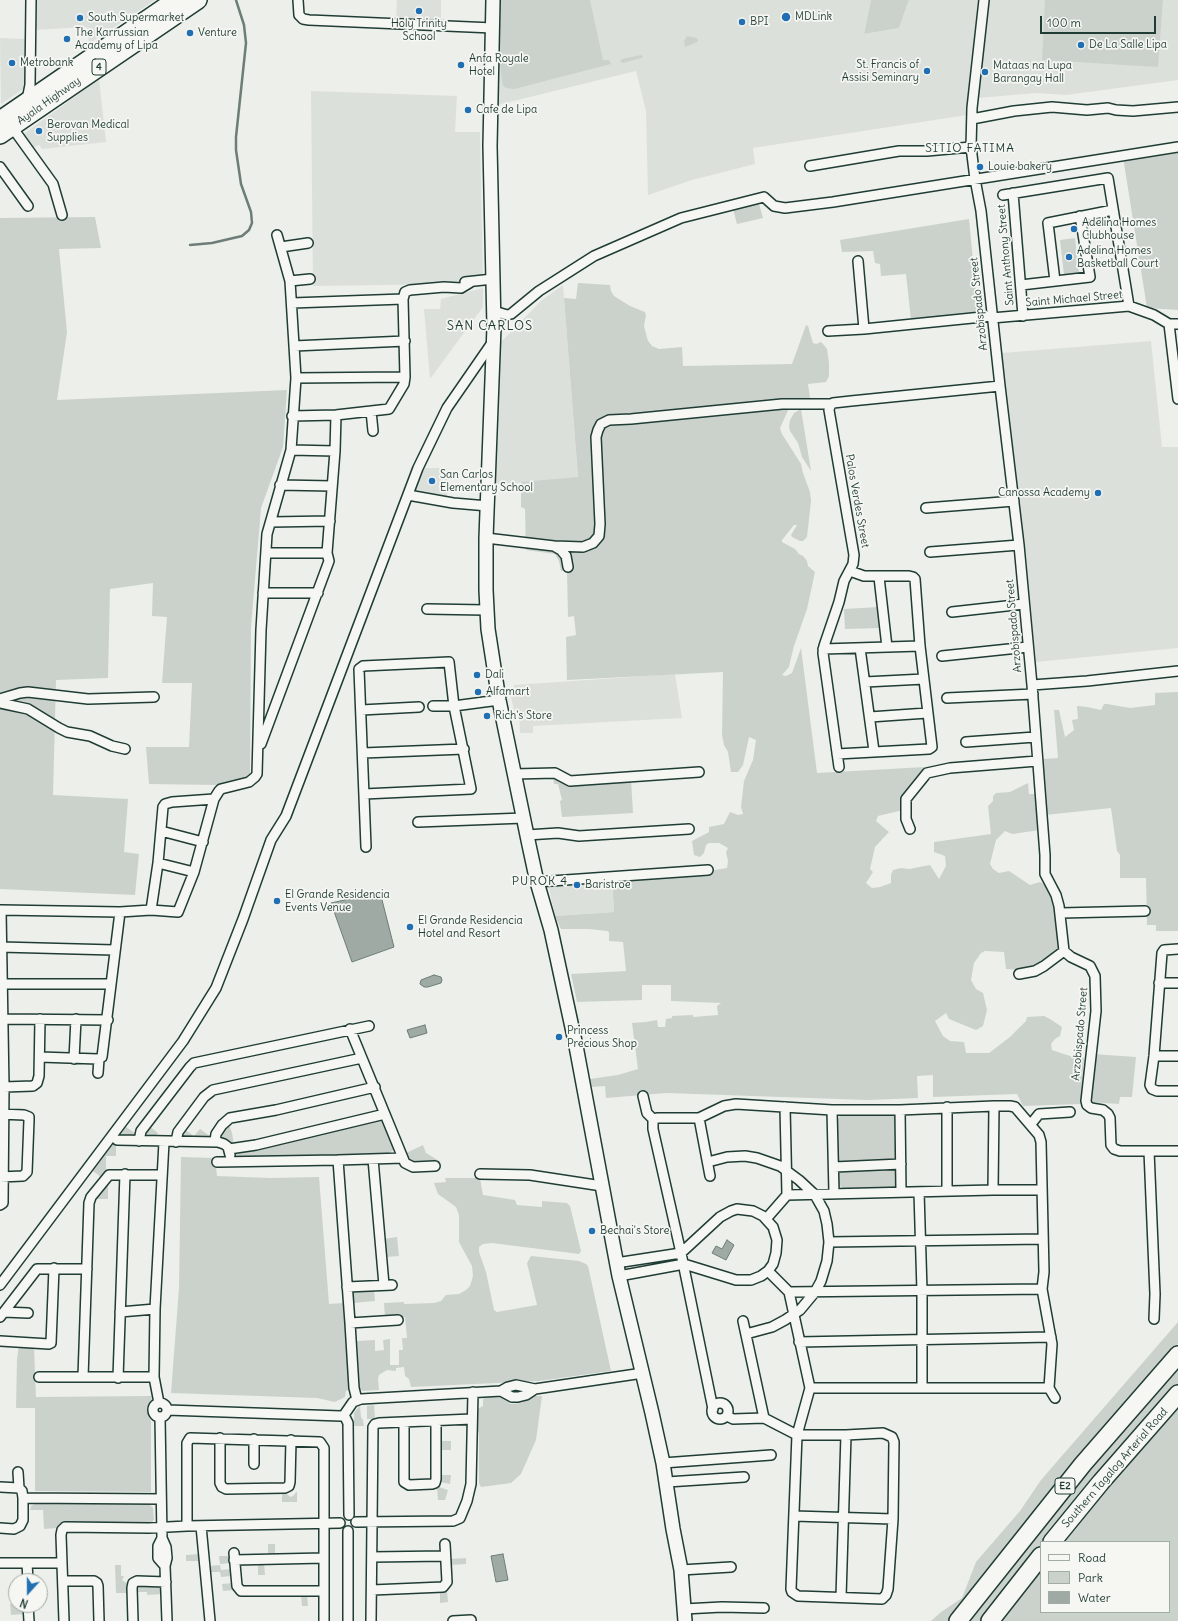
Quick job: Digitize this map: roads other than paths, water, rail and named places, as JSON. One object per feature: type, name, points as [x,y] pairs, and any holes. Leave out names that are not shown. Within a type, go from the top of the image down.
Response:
[{"type":"highway","name":"Ayala Highway","points":[[4,127],[175,0]]},
{"type":"highway","name":"Ayala Highway","points":[[31,107],[116,54],[198,0]]},
{"type":"highway","name":"E2","points":[[958,1621],[1078,1470],[1178,1355]]},
{"type":"highway","name":"Southern Tagalog Arterial Road","points":[[1053,1541],[1096,1487],[1178,1394]]},
{"type":"highway","points":[[990,1621],[1040,1557]]},
{"type":"street","points":[[31,0],[31,107]]},
{"type":"street","points":[[298,0],[299,15],[303,19],[309,20],[493,28]]},
{"type":"street","points":[[493,0],[490,146],[494,340],[486,538],[486,610],[499,700],[537,882],[552,930],[576,1046],[616,1263],[667,1482],[673,1529],[681,1570],[684,1615],[722,1607],[764,1608]]},
{"type":"street","name":"Arzobispado Street","points":[[984,0],[972,119],[971,147],[981,211],[1019,545],[1032,689],[1045,855],[1045,874],[1056,895],[1061,913],[1064,951],[1071,957],[1090,966],[1095,976],[1096,1011],[1086,1101],[1087,1105],[1091,1108],[1103,1110],[1108,1114],[1110,1118],[1111,1144],[1114,1149],[1120,1151],[1178,1151]]},
{"type":"street","points":[[972,119],[1014,111],[1052,107],[1087,110],[1108,108],[1133,111],[1178,107]]},
{"type":"street","points":[[4,127],[53,184],[62,215]]},
{"type":"street","points":[[810,166],[899,151],[927,151],[971,147]]},
{"type":"street","points":[[494,311],[507,315],[511,314],[540,291],[594,256],[681,218],[764,197],[774,206],[785,208],[833,202],[1178,147]]},
{"type":"street","points":[[0,167],[28,206]]},
{"type":"street","points":[[1003,195],[1108,178],[1129,306]]},
{"type":"street","name":"Saint Anthony Street","points":[[1013,193],[1023,316]]},
{"type":"street","points":[[1055,281],[1048,222],[1113,210]]},
{"type":"street","points":[[1021,285],[1091,276],[1080,216]]},
{"type":"street","points":[[0,1205],[3,1203],[1,1177],[4,1087],[1,909],[120,912],[151,910],[178,912],[194,872],[214,799],[219,790],[249,782],[255,777],[257,771],[262,593],[267,534],[291,450],[292,416],[296,378],[290,281],[277,235]]},
{"type":"street","points":[[281,247],[308,243]]},
{"type":"street","points":[[858,261],[864,329]]},
{"type":"street","points":[[290,281],[310,279]]},
{"type":"street","points":[[292,416],[336,415],[389,409],[404,384],[405,378],[403,299],[405,292],[444,287],[459,282],[493,279]]},
{"type":"street","points":[[292,303],[403,299]]},
{"type":"street","name":"Saint Michael Street","points":[[828,331],[1129,306],[1174,324]]},
{"type":"street","points":[[1174,324],[1178,395]]},
{"type":"street","points":[[0,1285],[183,1041],[216,988],[243,919],[271,840],[286,816],[418,468],[447,408],[494,340]]},
{"type":"street","points":[[294,346],[405,341]]},
{"type":"street","points":[[296,378],[405,378]]},
{"type":"street","points":[[486,538],[554,546],[584,547],[593,543],[598,536],[600,524],[596,437],[601,424],[609,420],[782,404],[831,404],[1000,386]]},
{"type":"street","name":"Palos Verdes Street","points":[[831,404],[829,410],[854,561],[844,581],[839,602],[823,649],[839,766]]},
{"type":"street","points":[[371,411],[373,431]]},
{"type":"street","points":[[258,750],[329,561],[327,554],[335,450],[336,415]]},
{"type":"street","points":[[291,450],[335,450]]},
{"type":"street","points":[[280,485],[332,486]]},
{"type":"street","points":[[408,494],[453,504],[488,506]]},
{"type":"street","points":[[926,508],[1014,501]]},
{"type":"street","points":[[271,522],[330,521]]},
{"type":"street","points":[[930,552],[1019,545]]},
{"type":"street","points":[[554,546],[561,550],[566,556],[568,567]]},
{"type":"street","points":[[266,553],[327,554]]},
{"type":"street","points":[[837,754],[930,749],[932,745],[920,646],[915,579],[909,576],[879,577],[860,575],[850,571]]},
{"type":"street","points":[[879,577],[886,647]]},
{"type":"street","points":[[262,593],[318,592]]},
{"type":"street","points":[[952,612],[1024,604]]},
{"type":"street","points":[[427,610],[486,610]]},
{"type":"street","points":[[823,649],[920,646]]},
{"type":"street","points":[[942,656],[1028,647]]},
{"type":"street","points":[[860,648],[874,751]]},
{"type":"street","points":[[364,794],[471,789],[454,706],[449,663],[447,661],[361,667],[359,670],[366,847]]},
{"type":"street","points":[[947,698],[1178,671]]},
{"type":"street","points":[[865,682],[924,679]]},
{"type":"street","points":[[0,699],[28,692],[88,699],[154,698]]},
{"type":"street","points":[[433,706],[454,706],[499,700]]},
{"type":"street","points":[[0,703],[28,709],[67,732],[90,736],[112,746],[125,749]]},
{"type":"street","points":[[361,710],[419,707]]},
{"type":"street","points":[[870,718],[927,713]]},
{"type":"street","points":[[966,742],[1035,737]]},
{"type":"street","points":[[362,753],[464,749]]},
{"type":"street","points":[[910,829],[906,818],[906,799],[927,773],[950,768],[1037,761]]},
{"type":"street","points":[[514,774],[555,773],[570,781],[698,772]]},
{"type":"street","points":[[151,910],[158,863],[163,807],[165,804],[172,802],[214,799]]},
{"type":"street","points":[[418,822],[524,818]]},
{"type":"street","points":[[527,835],[558,833],[579,836],[689,829]]},
{"type":"street","points":[[161,831],[203,842]]},
{"type":"street","points":[[158,863],[194,872]]},
{"type":"street","points":[[537,882],[708,870]]},
{"type":"street","points":[[1061,913],[1145,911]]},
{"type":"street","points":[[98,1073],[99,1059],[103,1054],[108,1020],[114,950],[120,912]]},
{"type":"street","points":[[1,947],[114,950]]},
{"type":"street","points":[[1178,949],[1166,949],[1163,951],[1150,1085],[1156,1092],[1178,1091]]},
{"type":"street","points":[[1019,974],[1035,971],[1064,951]]},
{"type":"street","points":[[1159,983],[1178,983]]},
{"type":"street","points":[[2,984],[111,984]]},
{"type":"street","points":[[2,1019],[108,1020]]},
{"type":"street","points":[[4,1087],[35,1085],[39,1080],[40,1019]]},
{"type":"street","points":[[74,1058],[76,1019]]},
{"type":"street","points":[[139,1141],[141,1131],[190,1067],[194,1064],[369,1026]]},
{"type":"street","points":[[350,1029],[405,1163],[413,1168],[435,1166]]},
{"type":"street","points":[[1154,1056],[1178,1056]]},
{"type":"street","points":[[40,1057],[99,1059]]},
{"type":"street","points":[[176,1142],[178,1132],[204,1097],[213,1090],[362,1058]]},
{"type":"street","points":[[215,1141],[216,1134],[222,1125],[230,1118],[276,1110],[375,1087]]},
{"type":"street","points":[[643,1096],[647,1113],[653,1119],[653,1129],[684,1264],[713,1409],[716,1405],[723,1404],[728,1409],[727,1416],[733,1419],[764,1418],[796,1435],[883,1433],[892,1436],[894,1442],[893,1519],[888,1589],[886,1596],[879,1599],[798,1596],[792,1592],[796,1435],[810,1388],[789,1292],[768,1271]]},
{"type":"street","points":[[653,1119],[699,1118],[724,1106],[736,1104],[832,1110],[900,1110],[994,1106],[1015,1107],[1031,1124],[1042,1142],[1044,1272],[1042,1288],[1052,1344],[1049,1388],[1055,1398]]},
{"type":"street","points":[[993,1190],[994,1106]]},
{"type":"street","points":[[766,1218],[787,1196],[788,1171],[784,1107]]},
{"type":"street","points":[[947,1107],[947,1191]]},
{"type":"street","points":[[832,1110],[834,1194]]},
{"type":"street","points":[[900,1110],[901,1192]]},
{"type":"street","points":[[1031,1124],[1039,1114],[1070,1112]]},
{"type":"street","points":[[1,1177],[23,1176],[27,1172],[29,1120],[28,1117],[24,1115],[2,1114]]},
{"type":"street","points":[[229,1148],[256,1145],[385,1114]]},
{"type":"street","points":[[699,1118],[710,1176]]},
{"type":"street","points":[[117,1140],[164,1142],[215,1141],[224,1144],[229,1148],[231,1162]]},
{"type":"street","points":[[159,1402],[154,1378],[155,1309],[164,1142]]},
{"type":"street","points":[[1149,1151],[1155,1290],[1154,1319]]},
{"type":"street","points":[[708,1162],[727,1157],[751,1157],[774,1163],[788,1171],[807,1187],[815,1195],[824,1212],[829,1242],[826,1268],[815,1292],[793,1315],[772,1327],[746,1334]]},
{"type":"street","points":[[217,1162],[403,1158]]},
{"type":"street","points":[[347,1287],[388,1285],[373,1159]]},
{"type":"street","points":[[338,1160],[354,1388],[357,1400]]},
{"type":"street","points":[[834,1167],[901,1164]]},
{"type":"street","points":[[83,1377],[90,1199],[94,1191],[108,1176],[113,1174],[162,1175]]},
{"type":"street","points":[[118,1378],[125,1174]]},
{"type":"street","points":[[480,1174],[530,1176],[602,1186]]},
{"type":"street","points":[[787,1196],[901,1192],[1042,1190]]},
{"type":"street","points":[[919,1192],[922,1291],[922,1388]]},
{"type":"street","points":[[616,1263],[681,1253],[720,1217],[730,1211],[742,1209],[753,1211],[766,1218],[773,1227],[778,1246],[775,1259],[768,1271],[756,1278],[741,1281],[684,1264],[619,1276]]},
{"type":"street","points":[[829,1242],[1043,1239]]},
{"type":"street","points":[[655,1258],[658,1269]]},
{"type":"street","points":[[2,1314],[39,1268],[87,1269]]},
{"type":"street","points":[[0,1341],[52,1345],[54,1268]]},
{"type":"street","points":[[789,1292],[1042,1288]]},
{"type":"street","points":[[120,1312],[155,1309]]},
{"type":"street","points":[[2,1314],[28,1313]]},
{"type":"street","points":[[350,1323],[398,1320]]},
{"type":"street","points":[[743,1321],[764,1418]]},
{"type":"street","points":[[799,1342],[1051,1337]]},
{"type":"street","points":[[167,1410],[340,1416],[344,1415],[349,1407],[357,1400],[501,1391],[512,1397],[518,1397],[526,1395],[535,1389],[643,1374]]},
{"type":"street","points":[[39,1377],[154,1378]]},
{"type":"street","points":[[810,1388],[1049,1388]]},
{"type":"street","points":[[356,1522],[453,1521],[460,1518],[471,1484],[473,1392]]},
{"type":"street","points":[[159,1402],[165,1405],[167,1410]]},
{"type":"street","points":[[159,1402],[155,1404],[153,1410],[155,1415],[160,1417]]},
{"type":"street","points":[[160,1417],[165,1415],[167,1410]]},
{"type":"street","points":[[344,1415],[348,1423],[348,1515]]},
{"type":"street","points":[[160,1417],[162,1538],[158,1546],[158,1558],[165,1566],[167,1621]]},
{"type":"street","points":[[371,1621],[373,1427],[377,1423],[472,1419]]},
{"type":"street","points":[[404,1422],[404,1482],[409,1485],[432,1484],[435,1483],[436,1479],[436,1420]]},
{"type":"street","points":[[841,1597],[846,1435]]},
{"type":"street","points":[[187,1526],[187,1441],[192,1438],[318,1441],[324,1446],[324,1621]]},
{"type":"street","points":[[220,1438],[220,1483],[222,1487],[226,1489],[285,1488],[289,1486],[291,1440]]},
{"type":"street","points":[[254,1439],[254,1464]]},
{"type":"street","points":[[663,1463],[771,1455]]},
{"type":"street","points":[[0,1528],[14,1529],[20,1526],[23,1520],[23,1498],[22,1491],[19,1488],[18,1472]]},
{"type":"street","points":[[667,1482],[744,1477]]},
{"type":"street","points":[[0,1487],[19,1488]]},
{"type":"street","points":[[23,1498],[161,1499]]},
{"type":"street","points":[[340,1523],[343,1517],[348,1515],[354,1517],[356,1522],[354,1528],[348,1531]]},
{"type":"street","points":[[794,1516],[893,1519]]},
{"type":"street","points":[[64,1621],[61,1535],[62,1530],[65,1527],[149,1528],[340,1523]]},
{"type":"street","points":[[340,1523],[343,1528],[348,1531]]},
{"type":"street","points":[[201,1526],[210,1621]]},
{"type":"street","points":[[348,1531],[348,1621]]},
{"type":"street","points":[[372,1590],[442,1588],[447,1582],[445,1544]]},
{"type":"street","points":[[372,1557],[445,1556]]},
{"type":"street","points":[[324,1558],[234,1557],[237,1586],[241,1591],[324,1590]]},
{"type":"street","points":[[0,1563],[62,1563]]},
{"type":"street","points":[[27,1563],[28,1573]]},
{"type":"street","points":[[681,1570],[731,1567]]},
{"type":"street","points":[[63,1581],[94,1581],[97,1583],[99,1621]]},
{"type":"street","points":[[133,1621],[132,1588],[134,1584],[137,1581],[166,1582]]},
{"type":"street","points":[[453,1621],[466,1620]]},
{"type":"water","points":[[380,892],[394,947],[352,962],[331,903]]},
{"type":"water","points":[[434,975],[441,977],[441,983],[428,987],[424,987],[420,984],[421,980]]},
{"type":"water","points":[[425,1025],[427,1033],[410,1038],[407,1030]]},
{"type":"water","points":[[727,1240],[734,1245],[726,1260],[712,1253],[716,1246],[722,1249]]},
{"type":"water","points":[[503,1554],[508,1580],[496,1582],[491,1556]]},
{"type":"waterway","points":[[190,245],[212,243],[242,236],[249,230],[252,223],[251,212],[241,184],[236,150],[236,137],[246,43],[244,25],[236,0]]},
{"type":"place","name":"Holy Trinity School","points":[[419,11]]},
{"type":"place","name":"MDLink","points":[[786,17]]},
{"type":"place","name":"South Supermarket","points":[[80,18]]},
{"type":"place","name":"BPI","points":[[742,22]]},
{"type":"place","name":"Venture","points":[[190,33]]},
{"type":"place","name":"The Karrussian Academy of Lipa","points":[[67,39]]},
{"type":"place","name":"De La Salle Lipa","points":[[1081,45]]},
{"type":"place","name":"Metrobank","points":[[12,63]]},
{"type":"place","name":"Anfa Royale Hotel","points":[[461,65]]},
{"type":"place","name":"St. Francis of Assisi Seminary","points":[[927,71]]},
{"type":"place","name":"Mataas na Lupa Barangay Hall","points":[[985,72]]},
{"type":"place","name":"Cafe de Lipa","points":[[468,110]]},
{"type":"place","name":"Berovan Medical Supplies","points":[[39,131]]},
{"type":"place","name":"Louie bakery","points":[[980,167]]},
{"type":"place","name":"Adelina Homes Clubhouse","points":[[1074,229]]},
{"type":"place","name":"Adelina Homes Basketball Court","points":[[1069,257]]},
{"type":"place","name":"San Carlos Elementary School","points":[[432,481]]},
{"type":"place","name":"Canossa Academy","points":[[1098,493]]},
{"type":"place","name":"Dali","points":[[477,675]]},
{"type":"place","name":"Alfamart","points":[[478,692]]},
{"type":"place","name":"Rich's Store","points":[[487,716]]},
{"type":"place","name":"Baristroe","points":[[577,885]]},
{"type":"place","name":"El Grande Residencia Events Venue","points":[[277,901]]},
{"type":"place","name":"El Grande Residencia Hotel and Resort","points":[[410,927]]},
{"type":"place","name":"Princess Precious Shop","points":[[559,1037]]},
{"type":"place","name":"Bechai's Store","points":[[592,1231]]},
{"type":"district","name":"SITIO FATIMA","points":[[970,149]]},
{"type":"district","name":"SAN CARLOS","points":[[490,326]]},
{"type":"district","name":"PUROK 4","points":[[540,882]]}]
